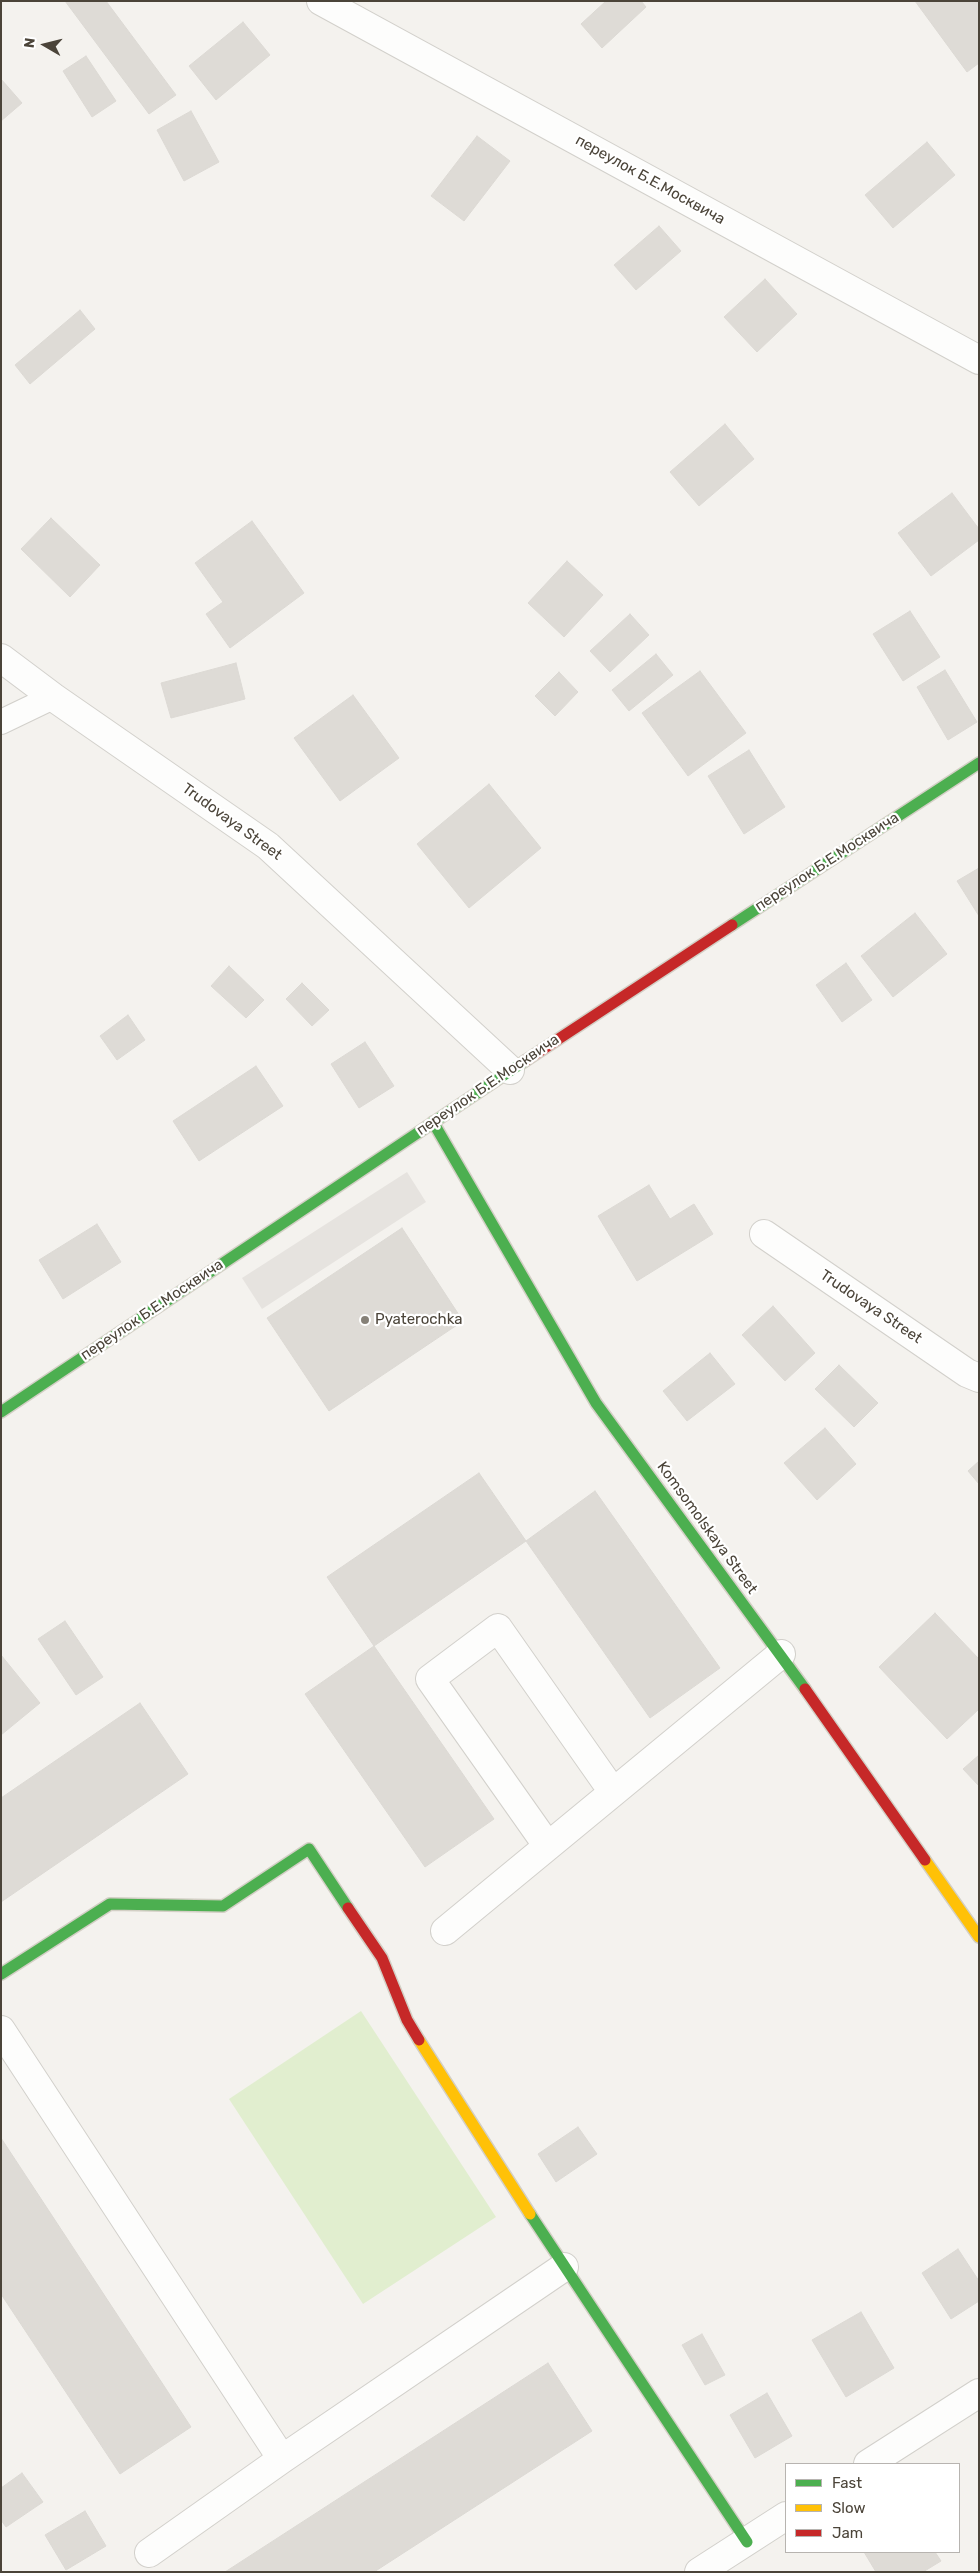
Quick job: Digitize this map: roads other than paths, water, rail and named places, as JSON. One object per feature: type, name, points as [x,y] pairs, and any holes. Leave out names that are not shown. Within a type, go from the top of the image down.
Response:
[{"type":"street","name":"переулок Б.Е.Москвича","points":[[322,1],[979,360]]},
{"type":"street","name":"Trudovaya Street","points":[[1,658],[53,697],[268,846],[510,1070]]},
{"type":"street","name":"переулок Б.Е.Москвича","points":[[1,1412],[510,1070],[979,763]]},
{"type":"street","name":"Komsomolskaya Street","points":[[433,1122],[596,1403],[781,1654],[979,1937]]},
{"type":"street","name":"Trudovaya Street","points":[[764,1234],[967,1373],[979,1378]]},
{"type":"street","points":[[547,1845],[430,1679],[498,1628],[612,1792]]},
{"type":"street","points":[[445,1931],[781,1654]]},
{"type":"street","points":[[1,1974],[110,1904],[223,1906],[309,1849],[382,1958],[407,2020],[564,2267],[747,2542]]},
{"type":"street","points":[[1,2030],[282,2459]]},
{"type":"street","points":[[149,2552],[564,2267]]},
{"type":"street","points":[[870,2463],[979,2393]]},
{"type":"street","points":[[699,2572],[785,2517]]},
{"type":"lane","points":[[1,722],[53,697]]},
{"type":"place","name":"Pyaterochka","points":[[365,1320]]}]
